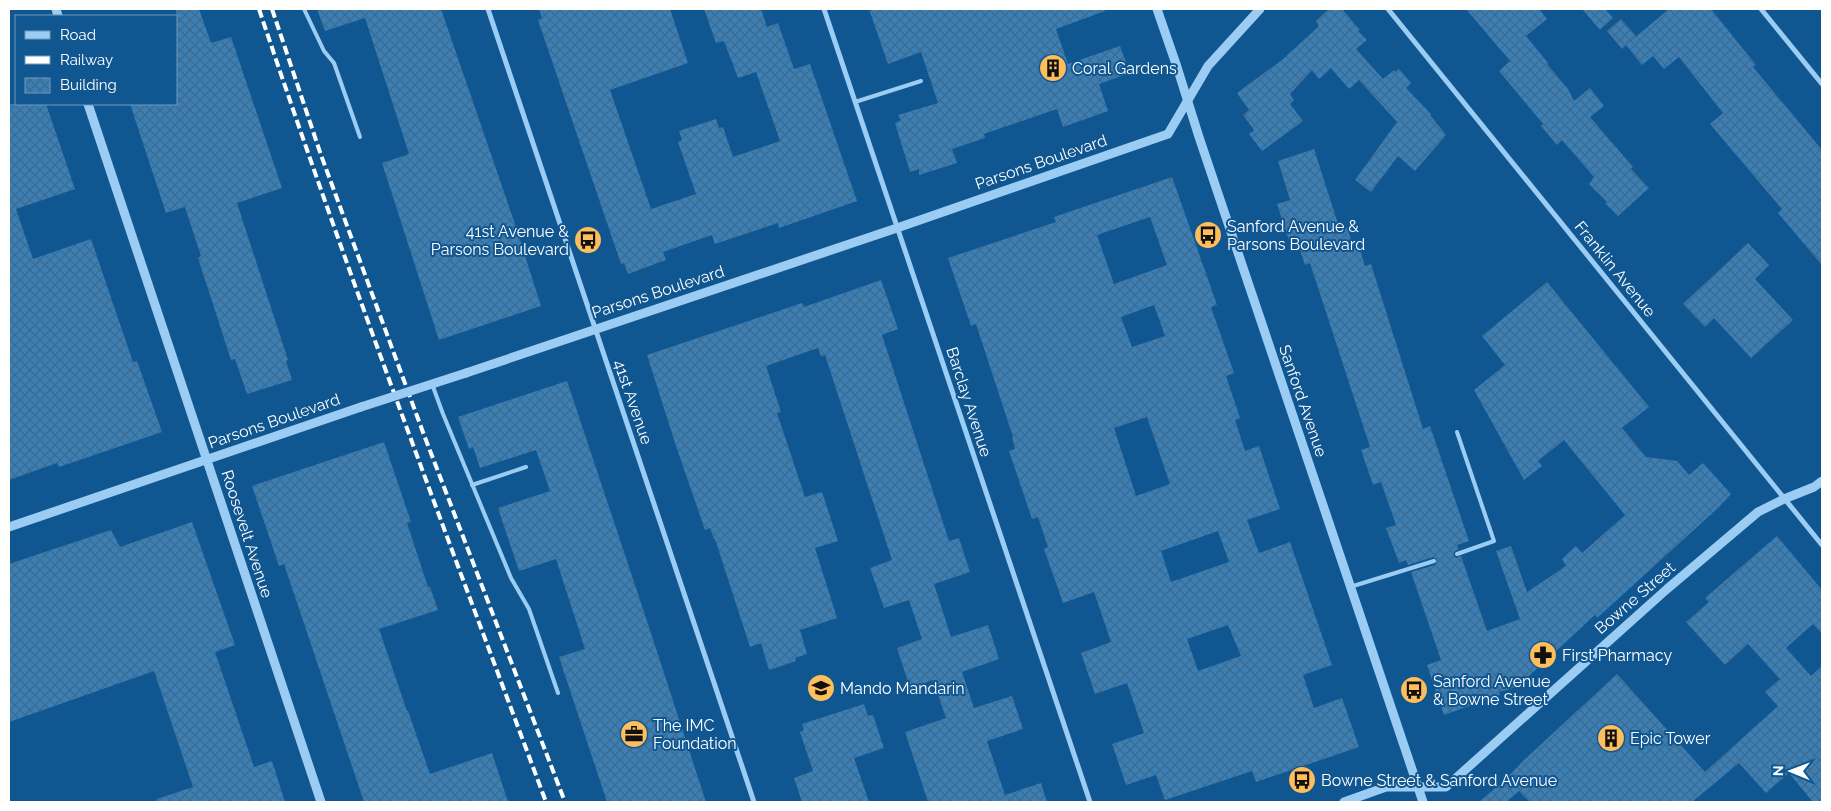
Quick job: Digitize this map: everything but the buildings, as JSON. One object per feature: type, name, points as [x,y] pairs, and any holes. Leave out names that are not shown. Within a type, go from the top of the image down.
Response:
[{"type":"street","name":"41st Avenue","points":[[488,9],[754,802]]},
{"type":"street","name":"Barclay Avenue","points":[[824,9],[1090,802]]},
{"type":"street","name":"Sanford Avenue","points":[[1157,9],[1423,802]]},
{"type":"street","name":"Parsons Boulevard","points":[[9,527],[361,407],[898,228],[1168,134],[1208,66],[1260,9]]},
{"type":"street","name":"Franklin Avenue","points":[[1388,9],[1822,545]]},
{"type":"street","points":[[1761,9],[1822,84]]},
{"type":"street","name":"Roosevelt Avenue","points":[[88,105],[321,802]]},
{"type":"street","name":"Bowne Street","points":[[1344,802],[1386,787],[1446,787],[1758,512],[1784,498],[1814,488],[1822,481]]},
{"type":"lane","points":[[304,9],[324,51],[334,63],[360,137]]},
{"type":"lane","points":[[855,102],[921,81]]},
{"type":"lane","points":[[432,384],[511,578],[529,609],[558,694]]},
{"type":"lane","points":[[1457,432],[1494,541],[1457,554]]},
{"type":"lane","points":[[472,485],[526,467]]},
{"type":"lane","points":[[1350,587],[1434,561]]},
{"type":"railway","points":[[259,9],[363,308],[546,802]]},
{"type":"railway","points":[[272,9],[321,155],[424,435],[565,802]]},
{"type":"place","name":"Coral Gardens","points":[[1053,68]]},
{"type":"place","name":"Sanford Avenue & Parsons Boulevard","points":[[1208,235]]},
{"type":"place","name":"41st Avenue & Parsons Boulevard","points":[[588,240]]},
{"type":"place","name":"First Pharmacy","points":[[1543,655]]},
{"type":"place","name":"Mando Mandarin","points":[[821,688]]},
{"type":"place","name":"Sanford Avenue & Bowne Street","points":[[1414,690]]},
{"type":"place","name":"The IMC Foundation","points":[[634,734]]},
{"type":"place","name":"Epic Tower","points":[[1611,738]]},
{"type":"place","name":"Bowne Street & Sanford Avenue","points":[[1302,780]]}]
